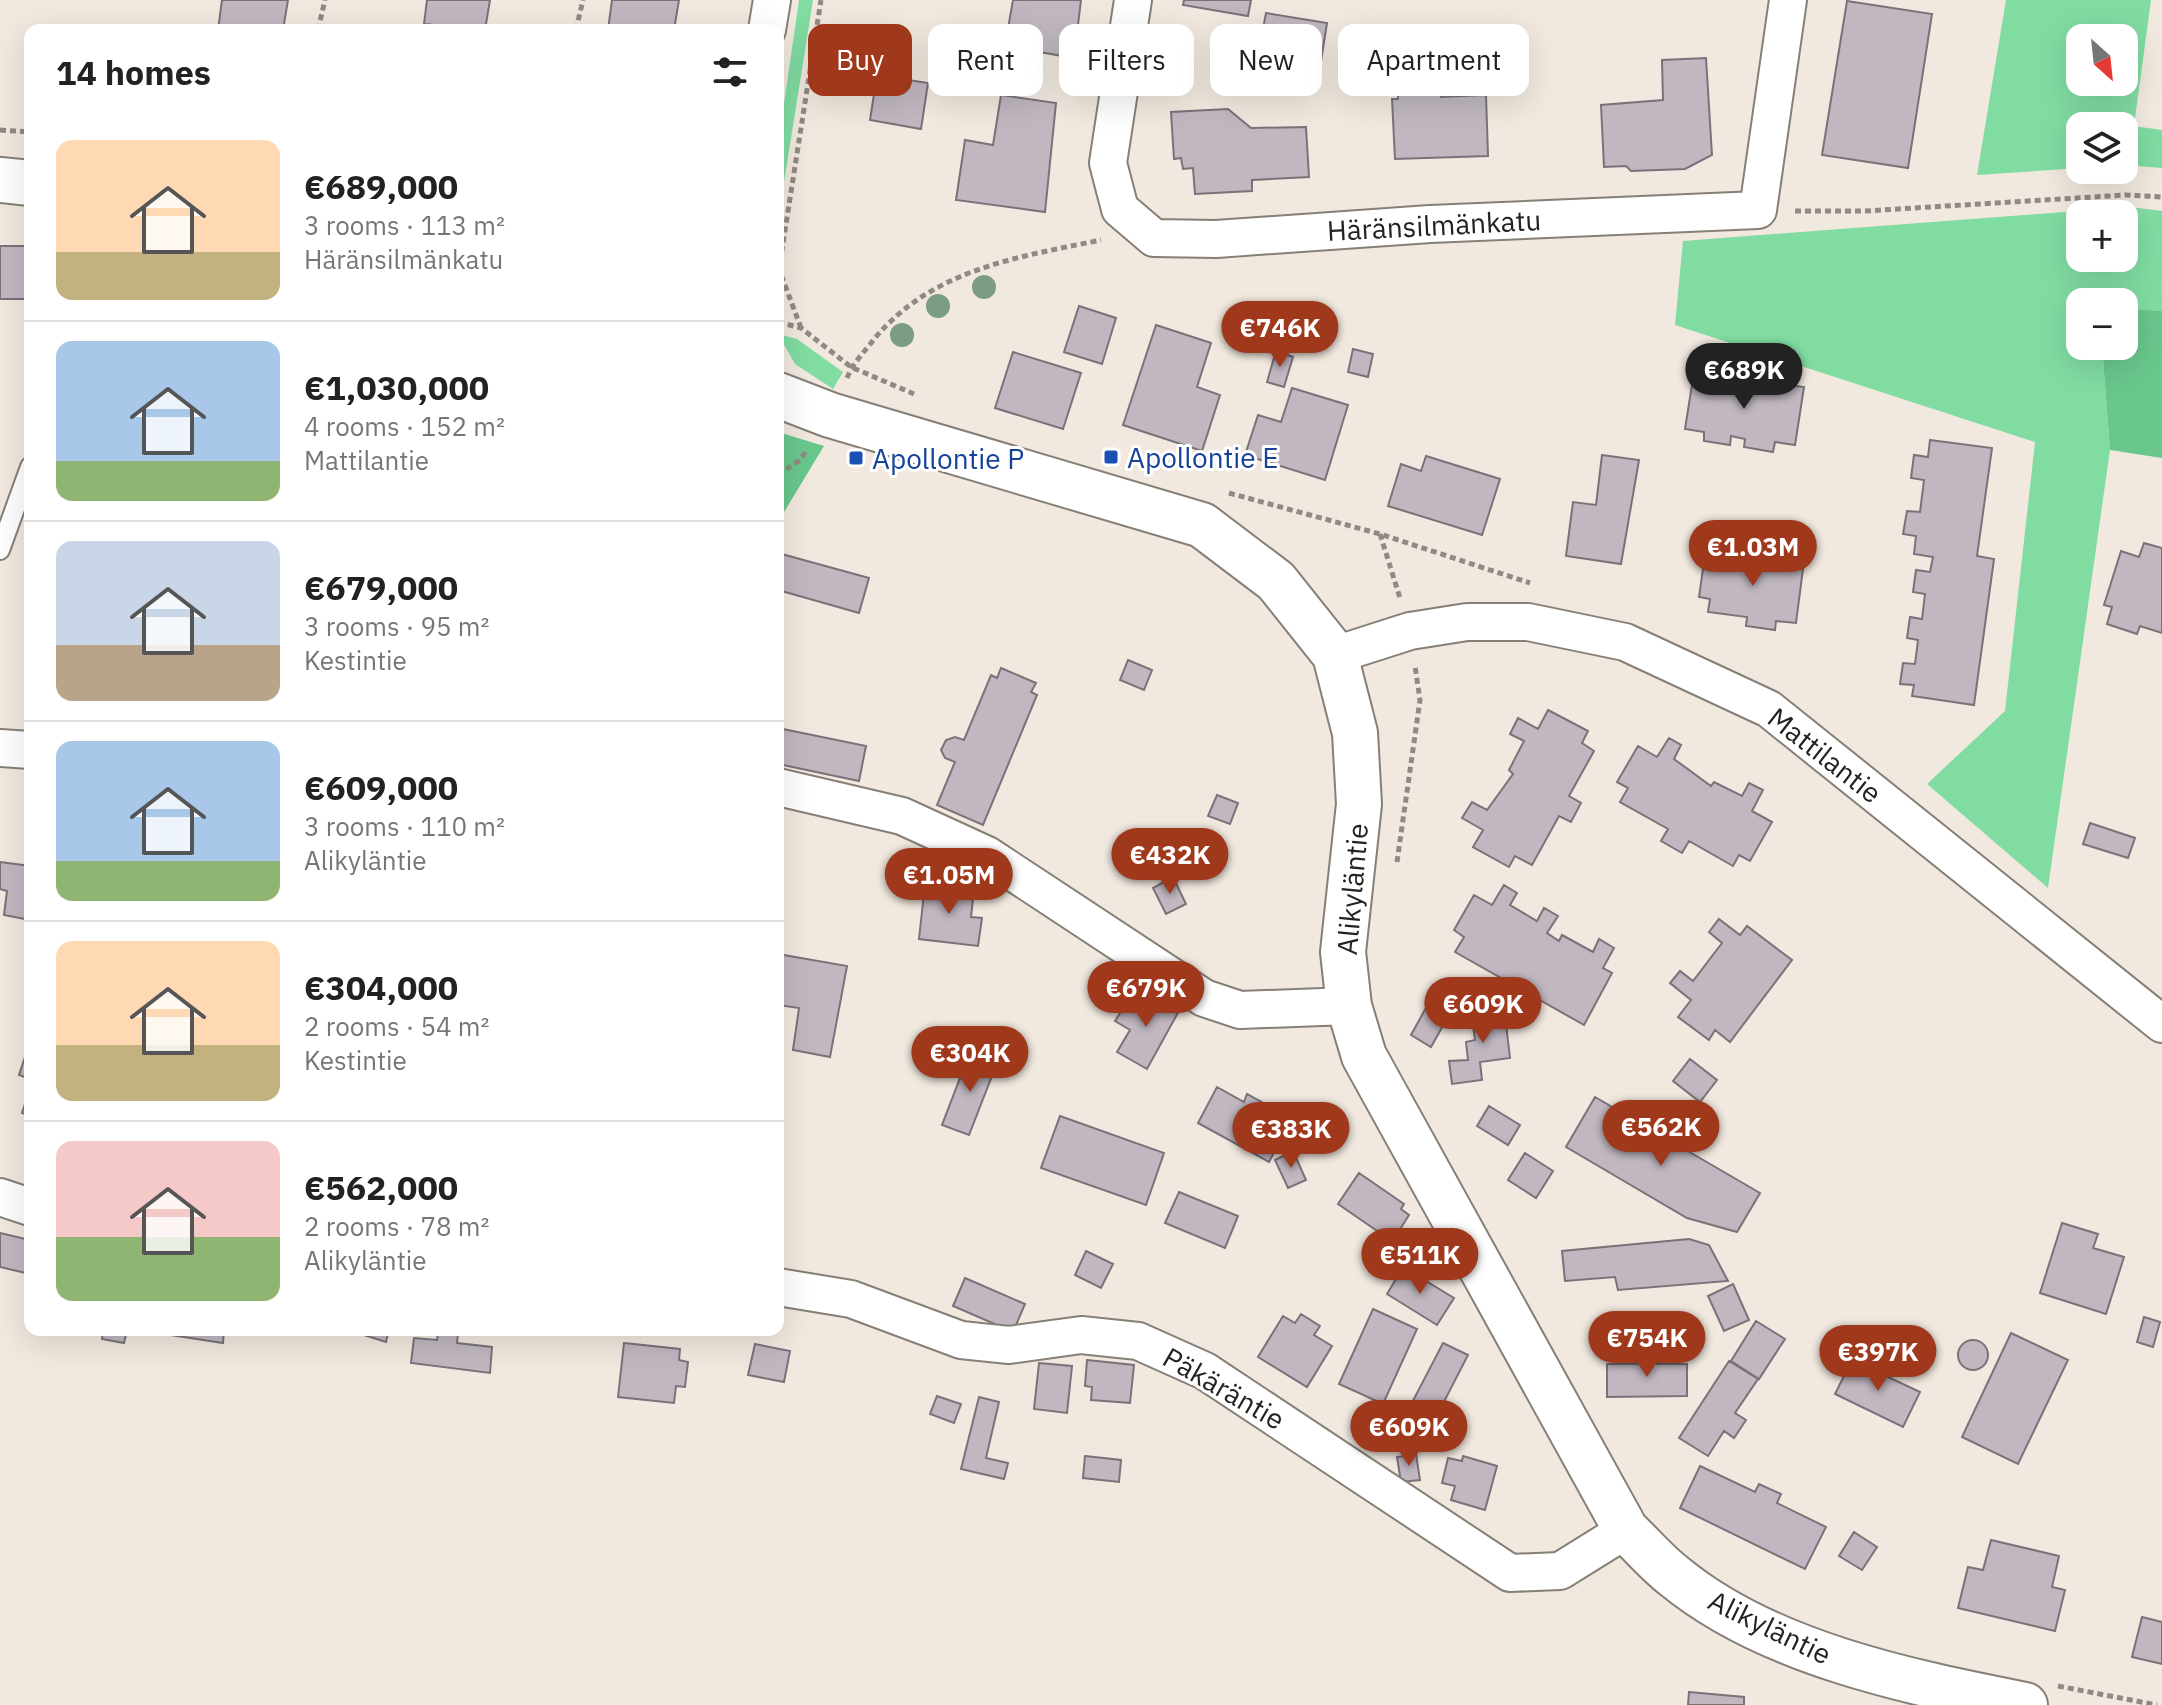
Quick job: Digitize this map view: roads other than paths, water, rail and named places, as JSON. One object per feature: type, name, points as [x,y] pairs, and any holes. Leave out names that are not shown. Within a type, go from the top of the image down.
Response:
[{"type":"street","points":[[768,24],[772,0]]},
{"type":"street","name":"Häränsilmänkatu","points":[[1133,0],[1108,163],[1120,209],[1154,238],[1216,239],[1430,224],[1758,210],[1788,0]]},
{"type":"street","points":[[0,180],[24,182]]},
{"type":"street","name":"Alikyläntie","points":[[784,397],[830,415],[1202,525],[1276,581],[1335,655],[1355,733],[1359,804],[1343,952],[1349,1006],[1364,1056],[1626,1530],[1675,1577],[1746,1622],[1847,1664],[2041,1695]]},
{"type":"street","name":"Mattilantie","points":[[1335,655],[1410,631],[1467,622],[1528,622],[1625,642],[1769,709],[2162,1023]]},
{"type":"street","points":[[0,748],[24,750]]},
{"type":"street","points":[[784,788],[902,816],[987,855],[1204,998],[1240,1010],[1349,1006]]},
{"type":"street","points":[[0,1197],[24,1205]]},
{"type":"street","name":"Päkäräntie","points":[[784,1288],[851,1299],[961,1340],[1009,1345],[1081,1335],[1138,1341],[1205,1371],[1510,1573],[1560,1571],[1626,1530]]},
{"type":"lane","points":[[0,550],[24,484]]},
{"type":"place","name":"Apollontie E","points":[[1111,457]]},
{"type":"place","name":"Apollontie P","points":[[856,458]]}]
